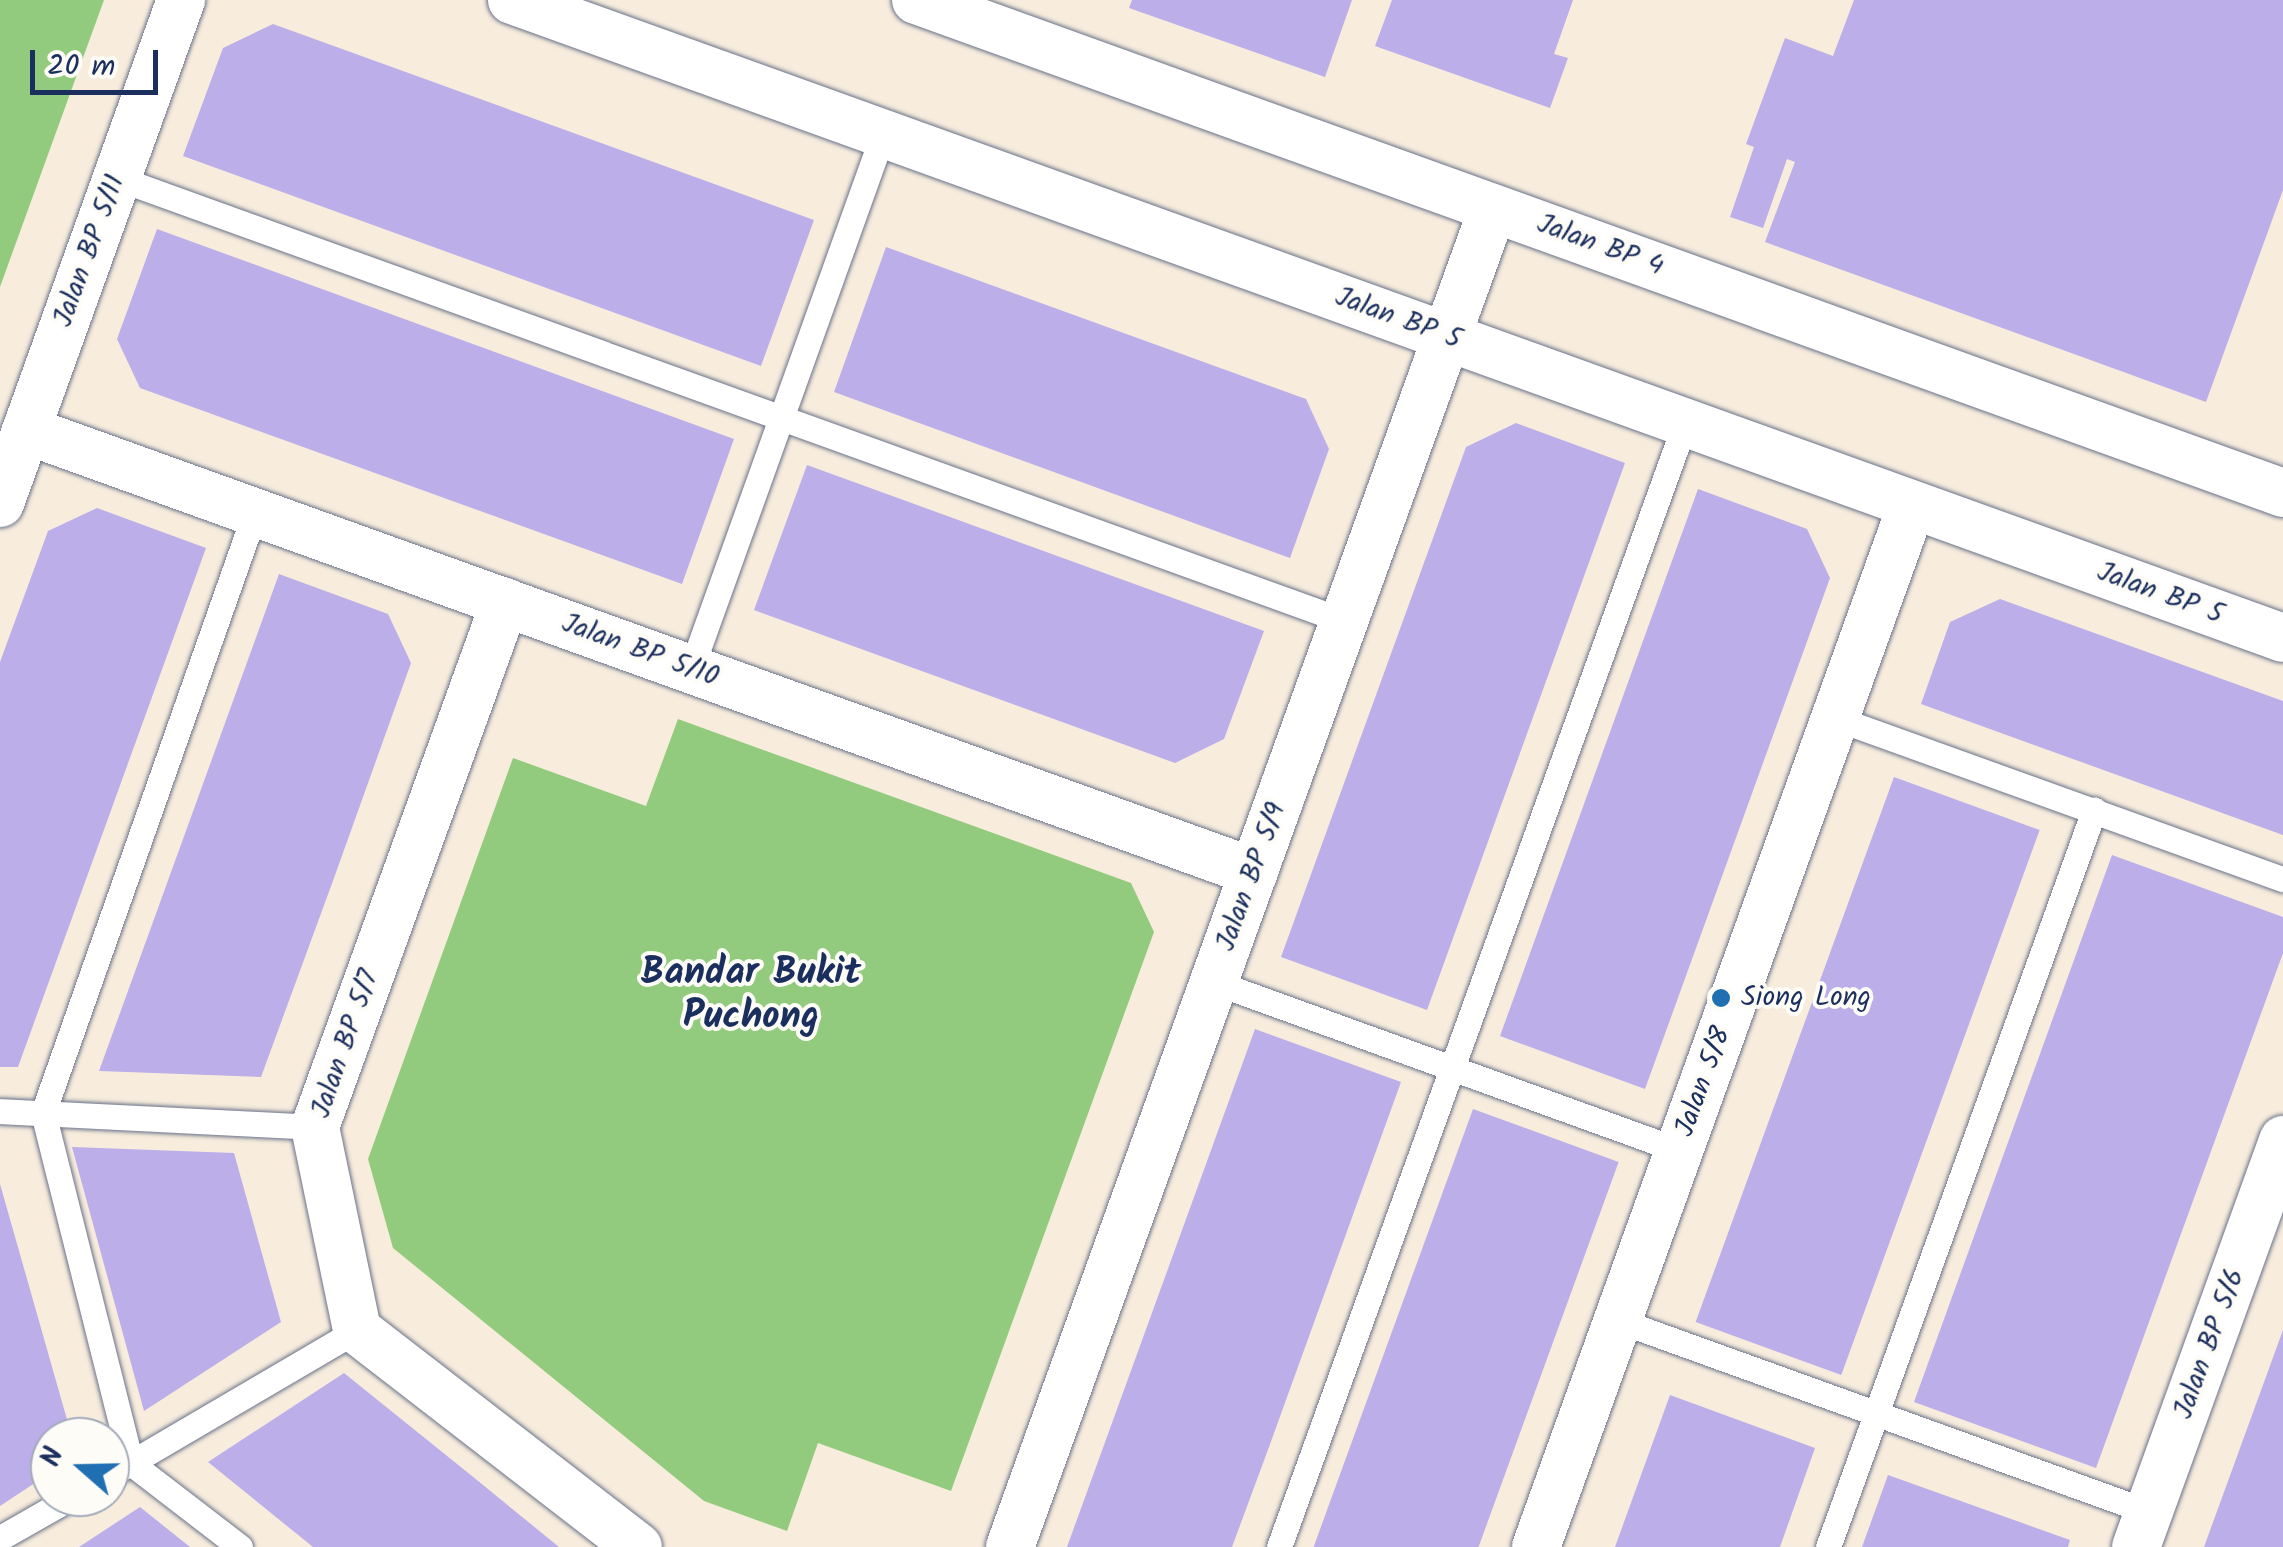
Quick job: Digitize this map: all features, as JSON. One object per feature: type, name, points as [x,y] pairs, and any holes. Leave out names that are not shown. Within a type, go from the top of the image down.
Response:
[{"type":"street","name":"Jalan BP 5/11","points":[[0,503],[181,0]]},
{"type":"street","name":"Jalan BP 5","points":[[512,0],[2283,638]]},
{"type":"street","name":"Jalan BP 4","points":[[916,0],[2283,493]]},
{"type":"street","name":"Jalan BP 5/9","points":[[1010,1547],[1493,208]]},
{"type":"street","name":"Jalan BP 5/10","points":[[26,430],[1254,872]]},
{"type":"street","name":"Jalan 5/8","points":[[1536,1547],[1912,504]]},
{"type":"street","name":"Jalan BP 5/7","points":[[357,1330],[315,1127],[505,602]]},
{"type":"street","name":"Jalan BP 5/6","points":[[2143,1530],[2283,1140]]},
{"type":"street","points":[[357,1330],[633,1546]]},
{"type":"lane","points":[[691,669],[884,134]]},
{"type":"lane","points":[[116,178],[1344,621]]},
{"type":"lane","points":[[1279,1547],[1685,422]]},
{"type":"lane","points":[[110,1417],[43,1113],[255,512]]},
{"type":"lane","points":[[1835,718],[2283,879]]},
{"type":"lane","points":[[1828,1547],[2094,810]]},
{"type":"lane","points":[[1214,982],[1679,1150]]},
{"type":"lane","points":[[0,1111],[315,1127]]},
{"type":"lane","points":[[1617,1320],[1876,1414],[2143,1530]]},
{"type":"lane","points":[[130,1464],[357,1330]]},
{"type":"lane","points":[[130,1475],[240,1547]]},
{"type":"lane","points":[[0,1538],[37,1517]]},
{"type":"green space","points":[[0,0],[104,0],[0,287]]},
{"type":"green space","points":[[678,719],[1131,883],[1154,932],[951,1491],[818,1443],[787,1531],[704,1501],[393,1248],[368,1159],[513,758],[646,806]]},
{"type":"building","points":[[1132,0],[1352,0],[1325,77],[1129,8]]},
{"type":"building","points":[[1392,0],[1573,0],[1554,54],[1568,58],[1550,108],[1375,46]]},
{"type":"building","points":[[1854,0],[2283,0],[2283,190],[2206,402],[1765,242],[1795,162],[1787,159],[1763,228],[1730,217],[1754,147],[1746,144],[1785,38],[1833,56]]},
{"type":"building","points":[[273,24],[814,220],[761,366],[183,156],[223,48]]},
{"type":"building","points":[[157,229],[734,439],[682,584],[140,388],[117,339]]},
{"type":"building","points":[[886,247],[1306,399],[1329,449],[1290,558],[834,392]]},
{"type":"building","points":[[1516,423],[1625,463],[1427,1010],[1281,957],[1466,447]]},
{"type":"building","points":[[807,465],[1264,631],[1224,739],[1175,763],[754,610]]},
{"type":"building","points":[[1698,489],[1807,529],[1830,578],[1645,1089],[1500,1036]]},
{"type":"building","points":[[97,508],[206,548],[18,1067],[0,1067],[0,662],[48,531]]},
{"type":"building","points":[[279,574],[388,614],[411,663],[334,878],[261,1077],[99,1071]]},
{"type":"building","points":[[2000,599],[2283,701],[2283,835],[1921,704],[1950,622]]},
{"type":"building","points":[[1894,777],[2040,830],[1841,1375],[1696,1322]]},
{"type":"building","points":[[2112,855],[2283,917],[2283,953],[2096,1468],[1914,1402]]},
{"type":"building","points":[[1255,1029],[1401,1082],[1269,1447],[1232,1547],[1067,1547]]},
{"type":"building","points":[[1473,1109],[1619,1162],[1479,1547],[1314,1547]]},
{"type":"building","points":[[72,1147],[234,1153],[281,1322],[144,1411]]},
{"type":"building","points":[[0,1184],[66,1417],[30,1417],[30,1486],[0,1506]]},
{"type":"building","points":[[2283,1330],[2283,1547],[2204,1547]]},
{"type":"building","points":[[344,1373],[559,1547],[313,1547],[208,1462]]},
{"type":"building","points":[[1670,1395],[1815,1448],[1780,1547],[1615,1547]]},
{"type":"building","points":[[1888,1475],[2070,1540],[2068,1547],[1862,1547]]},
{"type":"building","points":[[140,1507],[190,1547],[79,1547]]},
{"type":"place","name":"Siong Long","points":[[1721,998]]},
{"type":"district","name":"Bandar Bukit Puchong","points":[[751,996]]}]
